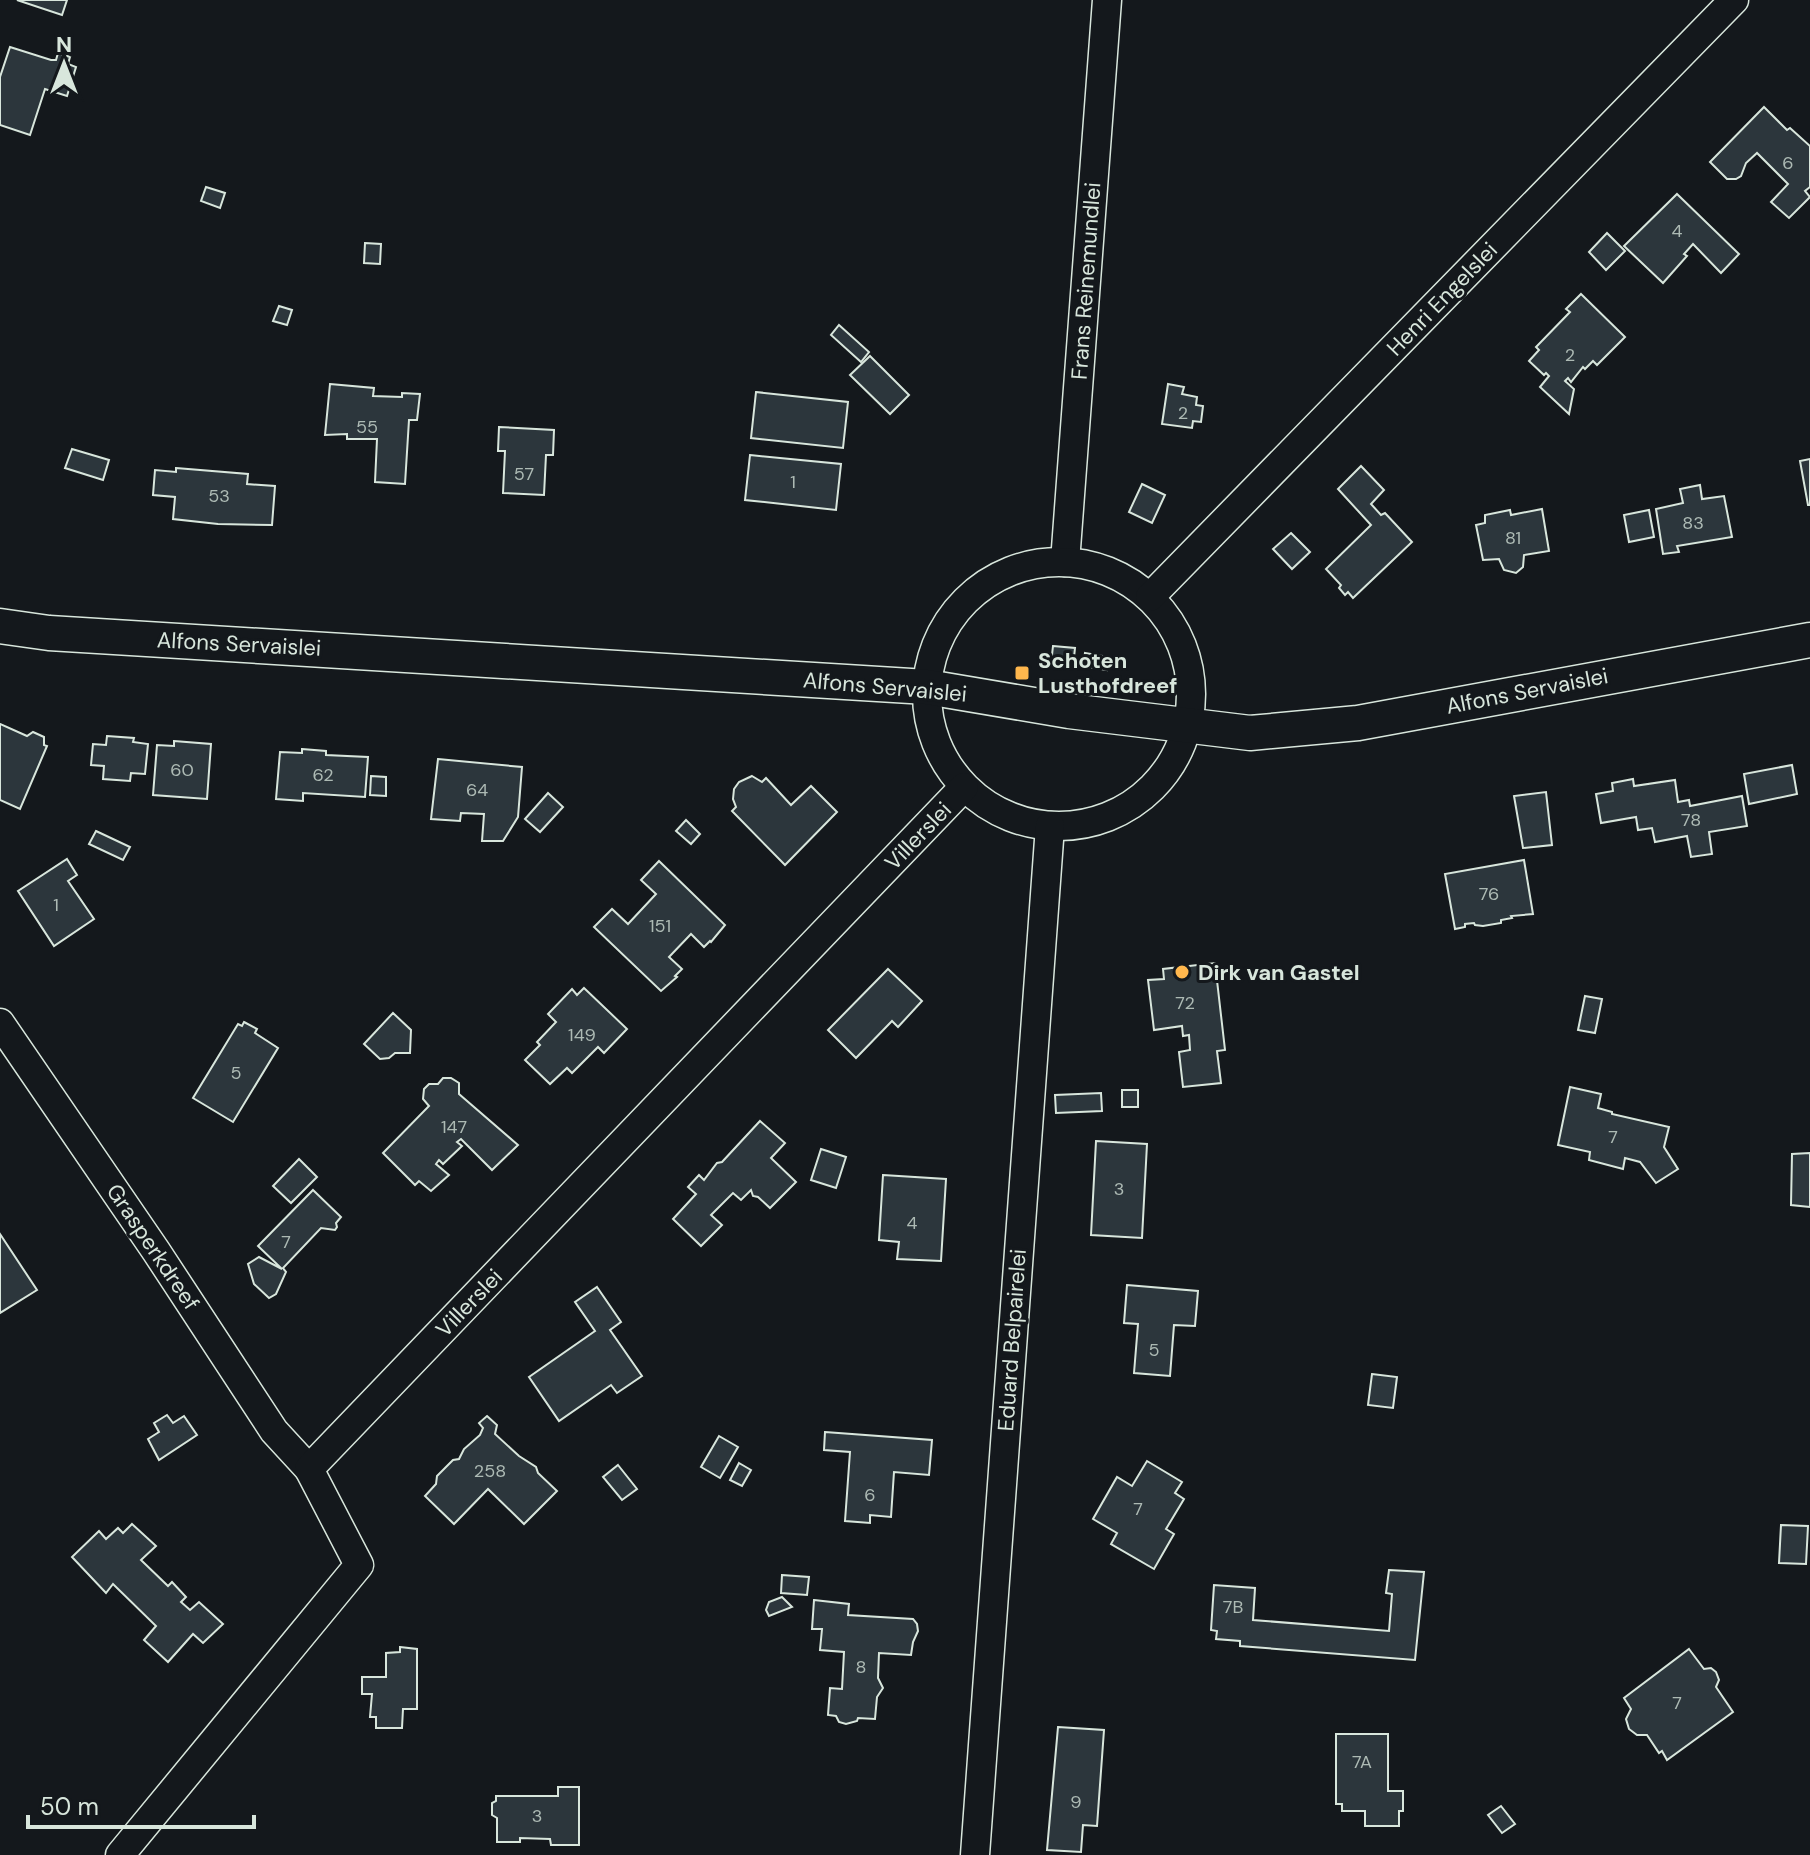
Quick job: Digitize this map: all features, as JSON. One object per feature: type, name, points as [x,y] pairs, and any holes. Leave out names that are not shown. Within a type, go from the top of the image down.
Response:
[{"type":"street","name":"Frans Reinemundlei","points":[[1065,562],[1107,0]]},
{"type":"street","name":"Henri Engelslei","points":[[1150,597],[1734,0]]},
{"type":"street","points":[[1065,562],[1112,573],[1150,597],[1170,621],[1186,659],[1191,700],[1187,725],[1176,756],[1159,781],[1136,801],[1109,816],[1080,825],[1050,826],[1025,822],[1002,813],[964,787],[941,755],[929,722],[927,687],[933,653],[948,622],[970,596],[998,577],[1031,566],[1065,562]]},
{"type":"street","name":"Alfons Servaislei","points":[[0,626],[49,633],[927,687],[1069,711],[1250,733],[1358,723],[1810,640]]},
{"type":"street","name":"Villerslei","points":[[309,1469],[964,787]]},
{"type":"street","name":"Eduard Belpairelei","points":[[975,1855],[1050,826]]},
{"type":"street","name":"Grasperkdreef","points":[[0,1023],[274,1431],[309,1469]]},
{"type":"street","points":[[120,1855],[359,1565],[309,1469]]},
{"type":"building","points":[[17,0],[67,0],[62,15]]},
{"type":"building","points":[[10,47],[51,60],[56,60],[58,53],[70,57],[68,64],[76,67],[67,96],[45,89],[30,135],[0,125],[0,77]]},
{"type":"building","points":[[1764,107],[1787,130],[1790,128],[1810,146],[1810,187],[1805,191],[1810,197],[1789,218],[1771,202],[1788,184],[1757,153],[1736,179],[1727,179],[1710,162]]},
{"type":"building","points":[[206,187],[225,193],[220,208],[201,201]]},
{"type":"building","points":[[1677,194],[1739,254],[1721,273],[1693,244],[1684,254],[1687,256],[1663,283],[1624,246]]},
{"type":"building","points":[[1607,233],[1625,251],[1606,270],[1589,252]]},
{"type":"building","points":[[365,243],[381,244],[380,264],[364,263]]},
{"type":"building","points":[[1581,294],[1625,337],[1597,365],[1593,361],[1585,369],[1583,367],[1571,382],[1568,378],[1565,381],[1574,389],[1569,414],[1540,387],[1549,376],[1529,361],[1539,350],[1536,347],[1570,312],[1566,309]]},
{"type":"building","points":[[279,306],[292,310],[287,325],[273,321]]},
{"type":"building","points":[[839,325],[869,352],[861,362],[831,335]]},
{"type":"building","points":[[870,356],[909,395],[890,414],[850,375]]},
{"type":"building","points":[[330,384],[374,388],[373,396],[420,394],[417,420],[409,420],[405,484],[375,482],[377,439],[347,439],[347,434],[325,435]]},
{"type":"building","points":[[1168,384],[1184,387],[1182,394],[1197,397],[1196,405],[1203,406],[1201,422],[1193,421],[1192,428],[1162,424]]},
{"type":"building","points":[[756,392],[848,402],[843,448],[751,438]]},
{"type":"building","points":[[499,427],[554,430],[553,455],[546,455],[544,495],[503,493],[505,451],[498,451]]},
{"type":"building","points":[[72,449],[109,460],[103,480],[65,468]]},
{"type":"building","points":[[750,455],[841,464],[836,510],[745,500]]},
{"type":"building","points":[[1810,459],[1810,505],[1808,505],[1800,461]]},
{"type":"building","points":[[1361,466],[1384,490],[1371,504],[1381,515],[1385,513],[1412,542],[1353,598],[1348,592],[1345,595],[1339,588],[1341,585],[1326,569],[1371,525],[1338,489]]},
{"type":"building","points":[[176,468],[248,474],[247,484],[275,486],[272,525],[173,519],[175,497],[153,495],[155,470],[176,472]]},
{"type":"building","points":[[1142,484],[1165,495],[1152,523],[1129,512]]},
{"type":"building","points":[[1700,485],[1702,499],[1724,496],[1732,537],[1677,546],[1679,552],[1663,554],[1656,509],[1683,503],[1680,489]]},
{"type":"building","points":[[1542,509],[1549,551],[1524,555],[1523,567],[1516,573],[1504,570],[1499,559],[1483,560],[1476,525],[1485,523],[1485,515],[1510,510],[1511,515]]},
{"type":"building","points":[[1649,510],[1654,537],[1629,542],[1624,515]]},
{"type":"building","points":[[1291,533],[1310,552],[1292,569],[1273,549]]},
{"type":"building","points":[[1053,646],[1075,648],[1073,667],[1051,664]]},
{"type":"building","points":[[1085,653],[1109,657],[1107,670],[1083,666]]},
{"type":"building","points":[[0,724],[27,736],[33,732],[44,737],[44,745],[47,746],[20,809],[0,800]]},
{"type":"building","points":[[107,736],[134,738],[133,742],[148,744],[145,774],[131,773],[130,781],[103,779],[104,766],[91,765],[93,744],[106,745]]},
{"type":"building","points":[[174,741],[211,744],[207,799],[153,795],[157,745],[174,746]]},
{"type":"building","points":[[302,749],[326,751],[326,755],[368,757],[365,797],[303,793],[303,801],[276,799],[280,752],[302,753]]},
{"type":"building","points":[[438,759],[522,767],[518,817],[503,841],[482,841],[484,814],[461,813],[460,821],[431,819]]},
{"type":"building","points":[[1792,765],[1797,794],[1749,804],[1744,774]]},
{"type":"building","points":[[371,776],[386,777],[386,796],[370,795]]},
{"type":"building","points":[[752,776],[762,782],[766,778],[791,805],[811,786],[837,812],[785,865],[732,811],[736,807],[734,789],[739,782]]},
{"type":"building","points":[[1633,779],[1634,786],[1675,780],[1678,802],[1689,800],[1690,806],[1742,796],[1747,826],[1709,832],[1712,854],[1691,857],[1687,836],[1655,842],[1652,828],[1638,830],[1636,817],[1601,823],[1596,794],[1613,791],[1612,783]]},
{"type":"building","points":[[1546,792],[1552,845],[1523,848],[1514,796]]},
{"type":"building","points":[[548,793],[563,807],[540,832],[525,819]]},
{"type":"building","points":[[686,820],[700,834],[691,844],[676,831]]},
{"type":"building","points":[[96,831],[130,847],[123,860],[89,844]]},
{"type":"building","points":[[67,859],[77,875],[68,881],[94,919],[54,946],[18,891]]},
{"type":"building","points":[[1524,860],[1533,914],[1511,916],[1501,920],[1501,923],[1483,926],[1465,924],[1465,927],[1455,929],[1445,874]]},
{"type":"building","points":[[659,861],[725,925],[704,947],[691,934],[669,957],[682,969],[661,991],[594,927],[612,909],[628,924],[656,894],[641,880]]},
{"type":"building","points":[[1215,963],[1225,1050],[1217,1051],[1221,1083],[1183,1087],[1179,1052],[1190,1050],[1189,1035],[1183,1036],[1182,1026],[1154,1030],[1148,980],[1164,979],[1163,969]]},
{"type":"building","points":[[888,969],[922,1001],[898,1027],[892,1021],[856,1058],[828,1030]]},
{"type":"building","points":[[584,988],[627,1029],[604,1053],[598,1047],[572,1073],[567,1068],[550,1084],[525,1060],[556,1022],[548,1014],[572,989],[577,995]]},
{"type":"building","points":[[1585,996],[1602,999],[1595,1033],[1578,1030]]},
{"type":"building","points":[[393,1013],[411,1030],[410,1053],[395,1053],[389,1058],[380,1059],[364,1044]]},
{"type":"building","points":[[244,1022],[278,1048],[233,1122],[193,1098],[238,1024],[242,1026]]},
{"type":"building","points":[[443,1078],[459,1083],[459,1094],[518,1145],[492,1170],[461,1139],[457,1142],[462,1146],[443,1164],[439,1160],[436,1164],[449,1175],[431,1191],[419,1181],[415,1185],[383,1153],[429,1106],[423,1099],[424,1089],[429,1084],[438,1084]]},
{"type":"building","points":[[1570,1087],[1601,1094],[1598,1108],[1612,1114],[1669,1127],[1664,1147],[1678,1169],[1656,1183],[1640,1162],[1625,1158],[1623,1169],[1589,1160],[1590,1152],[1558,1145]]},
{"type":"building","points":[[1122,1090],[1138,1090],[1138,1107],[1122,1107]]},
{"type":"building","points":[[1101,1093],[1102,1111],[1056,1113],[1055,1095]]},
{"type":"building","points":[[760,1121],[785,1143],[771,1158],[796,1182],[770,1208],[753,1196],[751,1190],[741,1200],[733,1193],[711,1215],[722,1225],[701,1246],[673,1219],[696,1194],[688,1187],[699,1175],[704,1180]]},
{"type":"building","points":[[1096,1141],[1147,1144],[1142,1238],[1091,1235]]},
{"type":"building","points":[[821,1149],[846,1157],[836,1188],[811,1180]]},
{"type":"building","points":[[1810,1153],[1810,1207],[1791,1205],[1792,1154]]},
{"type":"building","points":[[299,1159],[317,1177],[291,1203],[273,1186]]},
{"type":"building","points":[[883,1175],[946,1179],[941,1261],[897,1259],[899,1242],[879,1240]]},
{"type":"building","points":[[313,1190],[341,1217],[336,1223],[337,1227],[335,1230],[321,1228],[283,1268],[286,1272],[276,1294],[269,1298],[254,1284],[248,1264],[259,1257],[282,1269],[258,1246]]},
{"type":"building","points":[[0,1234],[37,1290],[0,1313]]},
{"type":"building","points":[[1127,1285],[1198,1291],[1195,1326],[1174,1325],[1170,1376],[1134,1373],[1138,1324],[1124,1323]]},
{"type":"building","points":[[597,1287],[621,1322],[610,1330],[642,1376],[617,1393],[611,1385],[559,1421],[529,1377],[595,1331],[575,1302]]},
{"type":"building","points":[[1372,1374],[1397,1377],[1393,1408],[1368,1405]]},
{"type":"building","points":[[167,1415],[173,1423],[184,1416],[197,1435],[159,1460],[148,1439],[159,1432],[154,1423]]},
{"type":"building","points":[[487,1416],[497,1425],[495,1434],[536,1467],[538,1473],[557,1491],[524,1524],[488,1489],[454,1524],[425,1496],[436,1484],[437,1476],[453,1460],[459,1459],[464,1449],[480,1435],[483,1428],[479,1423]]},
{"type":"building","points":[[825,1432],[932,1440],[929,1475],[894,1472],[891,1517],[870,1515],[870,1523],[845,1521],[850,1452],[824,1450]]},
{"type":"building","points":[[719,1436],[738,1447],[720,1478],[701,1467]]},
{"type":"building","points":[[1147,1461],[1182,1482],[1175,1493],[1184,1499],[1166,1529],[1174,1534],[1154,1569],[1111,1544],[1117,1533],[1093,1519],[1117,1477],[1132,1486]]},
{"type":"building","points":[[739,1463],[751,1470],[742,1486],[730,1480]]},
{"type":"building","points":[[618,1465],[637,1489],[622,1500],[603,1477]]},
{"type":"building","points":[[132,1524],[156,1546],[141,1560],[168,1586],[172,1582],[186,1597],[181,1602],[190,1610],[199,1602],[223,1624],[203,1643],[193,1634],[168,1662],[144,1640],[156,1626],[113,1584],[106,1593],[72,1557],[99,1531],[106,1539],[118,1528],[123,1533]]},
{"type":"building","points":[[1781,1525],[1808,1526],[1806,1564],[1779,1563]]},
{"type":"building","points":[[1389,1570],[1424,1572],[1415,1660],[1240,1646],[1240,1641],[1216,1639],[1217,1631],[1211,1630],[1214,1585],[1255,1588],[1253,1620],[1389,1631],[1392,1594],[1386,1593]]},
{"type":"building","points":[[782,1575],[809,1577],[807,1595],[781,1593]]},
{"type":"building","points":[[782,1597],[792,1607],[769,1616],[766,1610],[769,1602]]},
{"type":"building","points":[[814,1600],[849,1604],[848,1615],[913,1619],[917,1624],[911,1655],[879,1653],[878,1678],[883,1688],[877,1697],[875,1719],[858,1718],[846,1724],[839,1722],[836,1716],[828,1715],[830,1688],[842,1689],[844,1652],[820,1650],[822,1629],[812,1629]]},
{"type":"building","points":[[400,1647],[417,1649],[417,1709],[403,1709],[402,1728],[376,1728],[376,1717],[370,1717],[372,1694],[362,1694],[362,1677],[386,1677],[386,1653],[400,1652]]},
{"type":"building","points":[[1689,1649],[1704,1669],[1711,1668],[1716,1672],[1719,1680],[1716,1687],[1733,1712],[1667,1760],[1647,1735],[1637,1735],[1629,1729],[1626,1719],[1631,1709],[1624,1698]]},
{"type":"building","points":[[1058,1727],[1104,1730],[1097,1826],[1083,1825],[1081,1852],[1047,1850]]},
{"type":"building","points":[[1336,1734],[1388,1734],[1388,1791],[1403,1791],[1399,1826],[1365,1826],[1365,1811],[1342,1811],[1342,1804],[1336,1804]]},
{"type":"building","points":[[558,1787],[579,1787],[579,1845],[551,1845],[550,1839],[520,1838],[520,1842],[497,1842],[497,1818],[492,1815],[492,1803],[496,1801],[496,1796],[558,1796]]},
{"type":"building","points":[[1501,1806],[1515,1824],[1502,1833],[1488,1815]]},
{"type":"place","name":"Schoten Lusthofdreef","points":[[1022,673]]},
{"type":"place","name":"Dirk van Gastel","points":[[1182,972]]}]
